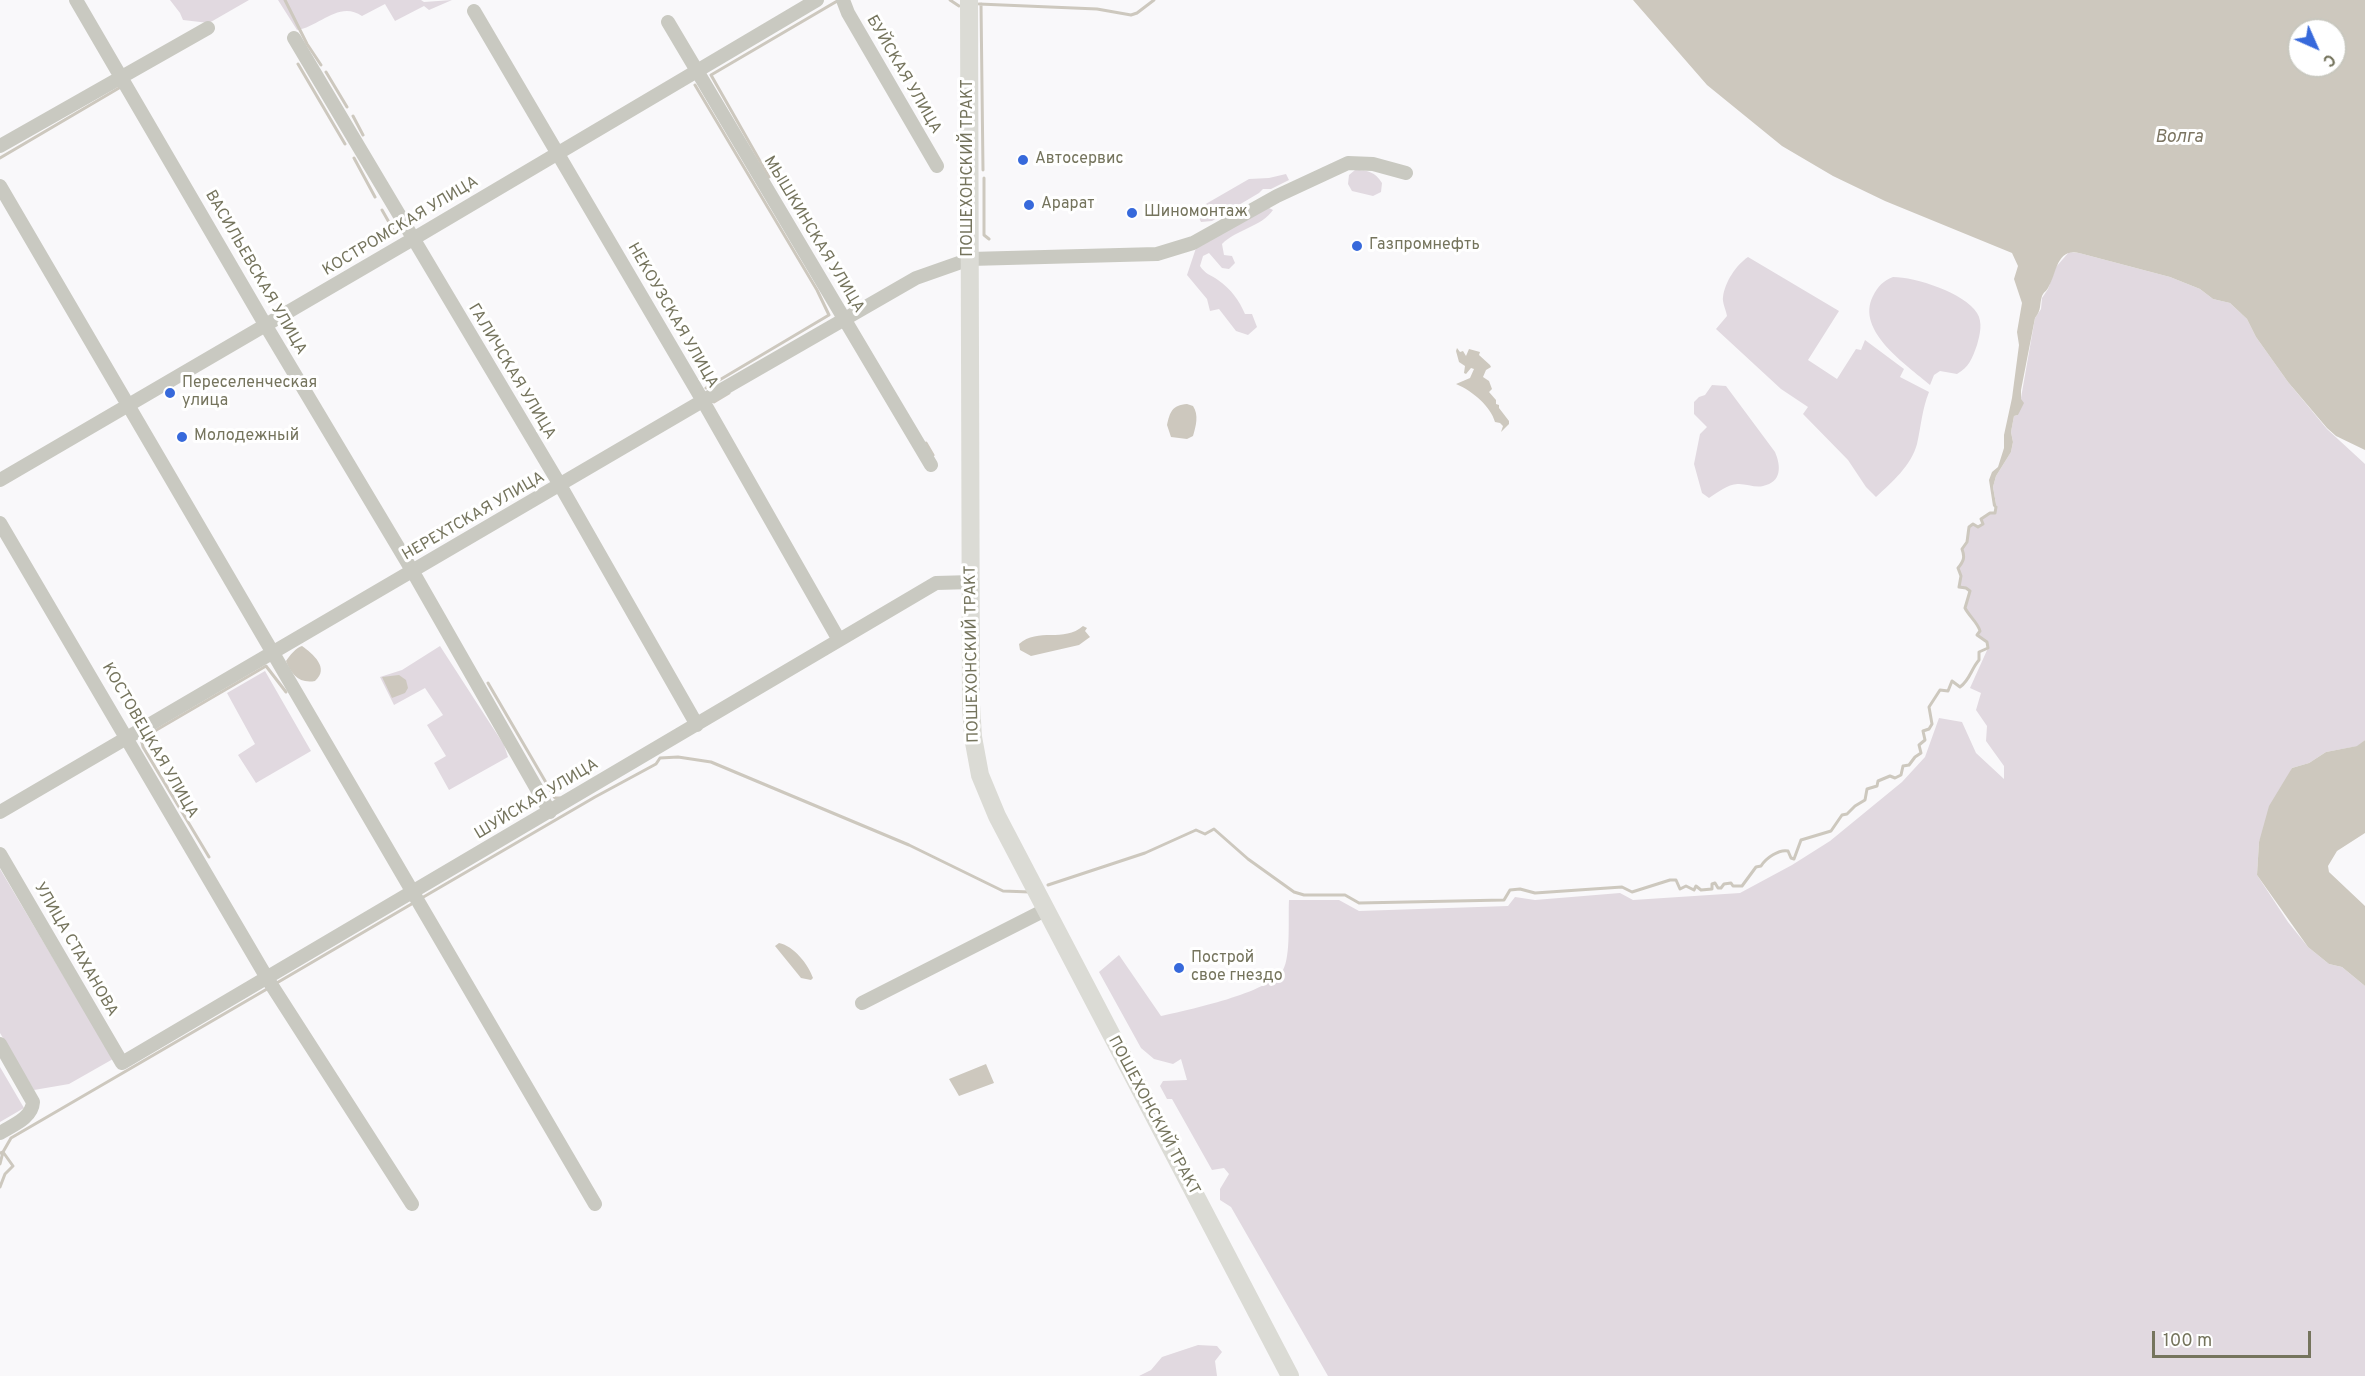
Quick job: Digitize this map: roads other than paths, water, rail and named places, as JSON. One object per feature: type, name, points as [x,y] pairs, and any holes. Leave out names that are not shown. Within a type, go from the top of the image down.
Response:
[{"type":"main road","name":"ПОШЕХОНСКИЙ ТРАКТ","points":[[969,0],[971,705],[973,737],[980,775],[996,816],[1044,910],[1290,1376]]},
{"type":"street","name":"ВАСИЛЬЕВСКАЯ УЛИЦА","points":[[76,0],[413,572],[550,812]]},
{"type":"street","name":"КОСТРОМСКАЯ УЛИЦА","points":[[0,480],[266,326],[817,0]]},
{"type":"street","name":"БУЙСКАЯ УЛИЦА","points":[[843,0],[848,13],[937,166]]},
{"type":"street","name":"НЕКОУЗСКАЯ УЛИЦА","points":[[474,11],[703,401],[839,640]]},
{"type":"street","name":"МЫШКИНСКАЯ УЛИЦА","points":[[668,22],[931,465]]},
{"type":"street","points":[[0,146],[208,28]]},
{"type":"street","name":"ГАЛИЧСКАЯ УЛИЦА","points":[[294,38],[560,485],[697,725]]},
{"type":"street","name":"НЕРЕХТСКАЯ УЛИЦА","points":[[0,812],[916,278],[970,259],[1157,255],[1193,243],[1277,196],[1348,163],[1373,164],[1406,173]]},
{"type":"street","points":[[0,186],[127,407],[595,1204]]},
{"type":"street","name":"КОСТОВЕЦКАЯ УЛИЦА","points":[[0,523],[271,983],[412,1204]]},
{"type":"street","name":"ШУЙСКАЯ УЛИЦА","points":[[122,1063],[271,983],[415,898],[550,812],[936,583],[972,582]]},
{"type":"street","name":"УЛИЦА СТАХАНОВА","points":[[0,854],[122,1063]]},
{"type":"street","points":[[862,1003],[1044,910]]},
{"type":"street","points":[[0,1044],[28,1091],[32,1107],[27,1115],[0,1133]]},
{"type":"water","name":"Волга","points":[[1633,0],[2365,0],[2365,450],[2336,436],[2327,428],[2288,382],[2256,337],[2247,319],[2230,303],[2213,299],[2200,289],[2170,277],[2071,252],[2061,258],[2058,263],[2051,282],[2042,296],[2040,309],[2035,318],[2021,390],[2021,399],[2024,403],[2018,415],[2014,416],[2011,452],[1996,476],[1993,487],[1997,510],[1993,506],[1989,480],[1992,472],[1998,467],[2004,448],[2004,435],[2012,398],[2019,345],[2017,332],[2022,303],[2014,279],[2018,266],[2012,253],[1885,201],[1833,176],[1782,146],[1707,85]]},
{"type":"water","points":[[1457,348],[1466,356],[1469,349],[1480,352],[1479,355],[1490,365],[1491,367],[1486,370],[1483,377],[1489,381],[1492,389],[1489,392],[1509,421],[1501,432],[1503,426],[1495,422],[1485,405],[1475,395],[1456,384],[1470,378],[1474,369],[1471,368],[1466,374],[1464,373],[1465,366],[1459,362]]},
{"type":"water","points":[[1187,404],[1193,406],[1196,413],[1193,436],[1187,439],[1171,437],[1167,425],[1171,413],[1178,406]]},
{"type":"water","points":[[1083,626],[1087,628],[1085,631],[1090,637],[1079,645],[1031,656],[1020,650],[1019,644],[1026,639],[1034,636],[1068,634]]},
{"type":"water","points":[[302,646],[315,657],[320,666],[321,671],[315,681],[304,681],[296,677],[286,661]]},
{"type":"water","points":[[399,675],[406,680],[408,688],[405,693],[392,698],[382,677]]},
{"type":"water","points":[[2365,740],[2365,833],[2337,851],[2328,866],[2329,872],[2365,906],[2365,986],[2342,967],[2329,964],[2308,947],[2257,875],[2259,842],[2269,806],[2292,768],[2309,763],[2326,752],[2357,746]]},
{"type":"water","points":[[779,943],[800,956],[811,973],[813,978],[811,980],[801,978],[775,946]]},
{"type":"water","points":[[986,1064],[994,1083],[959,1096],[949,1079]]},
{"type":"waterway","points":[[285,0],[307,44],[321,65]]},
{"type":"waterway","points":[[769,177],[711,75],[839,0]]},
{"type":"waterway","points":[[950,0],[959,6]]},
{"type":"waterway","points":[[979,4],[1097,9],[1131,15],[1154,0]]},
{"type":"waterway","points":[[981,4],[983,170]]},
{"type":"waterway","points":[[298,64],[345,144]]},
{"type":"waterway","points":[[326,72],[347,107]]},
{"type":"waterway","points":[[695,85],[817,290],[829,315],[706,388]]},
{"type":"waterway","points":[[0,158],[119,88]]},
{"type":"waterway","points":[[353,116],[363,135]]},
{"type":"waterway","points":[[354,158],[375,197]]},
{"type":"waterway","points":[[984,178],[984,235],[989,239]]},
{"type":"waterway","points":[[382,210],[394,231]]},
{"type":"waterway","points":[[714,402],[729,393]]},
{"type":"waterway","points":[[926,443],[933,455]]},
{"type":"waterway","points":[[1048,885],[1145,853],[1196,830],[1205,834],[1214,829],[1248,859],[1294,892],[1304,895],[1345,895],[1359,903],[1504,900],[1510,890],[1520,889],[1535,893],[1622,887],[1632,892],[1670,880],[1676,880],[1680,889],[1686,886],[1694,890],[1696,886],[1701,890],[1712,889],[1712,884],[1715,883],[1718,888],[1731,883],[1733,886],[1742,886],[1756,867],[1761,866],[1769,857],[1788,851],[1794,859],[1801,840],[1831,831],[1842,815],[1847,814],[1865,800],[1867,789],[1877,786],[1878,781],[1890,776],[1895,778],[1901,775],[1903,766],[1909,765],[1921,753],[1919,745],[1925,740],[1923,731],[1929,729],[1932,724],[1929,707],[1940,690],[1948,691],[1952,681],[1960,687],[1979,660],[1979,652],[1988,648],[1987,642],[1977,635],[1979,628],[1965,608],[1970,591],[1959,587],[1961,576],[1958,568],[1962,563],[1962,549],[1967,542],[1969,527],[1973,524],[1978,527],[1983,524],[1981,519],[1990,513],[1995,513],[1996,507]]},
{"type":"waterway","points":[[209,857],[143,747],[141,739],[266,666],[286,692]]},
{"type":"waterway","points":[[488,683],[555,798],[560,798]]},
{"type":"waterway","points":[[420,899],[656,764],[660,758],[678,757],[711,762],[909,845],[1003,891],[1030,892]]},
{"type":"waterway","points":[[275,984],[415,902]]},
{"type":"waterway","points":[[0,1164],[3,1152],[11,1138],[267,989]]},
{"type":"waterway","points":[[0,1153],[3,1152],[13,1166],[5,1174],[0,1187]]},
{"type":"place","name":"Автосервис","points":[[1023,160]]},
{"type":"place","name":"Арарат","points":[[1029,205]]},
{"type":"place","name":"Шиномонтаж","points":[[1132,213]]},
{"type":"place","name":"Газпромнефть","points":[[1357,246]]},
{"type":"place","name":"Переселенческая улица","points":[[170,393]]},
{"type":"place","name":"Молодежный","points":[[182,437]]},
{"type":"place","name":"Построй свое гнездо","points":[[1179,968]]}]
